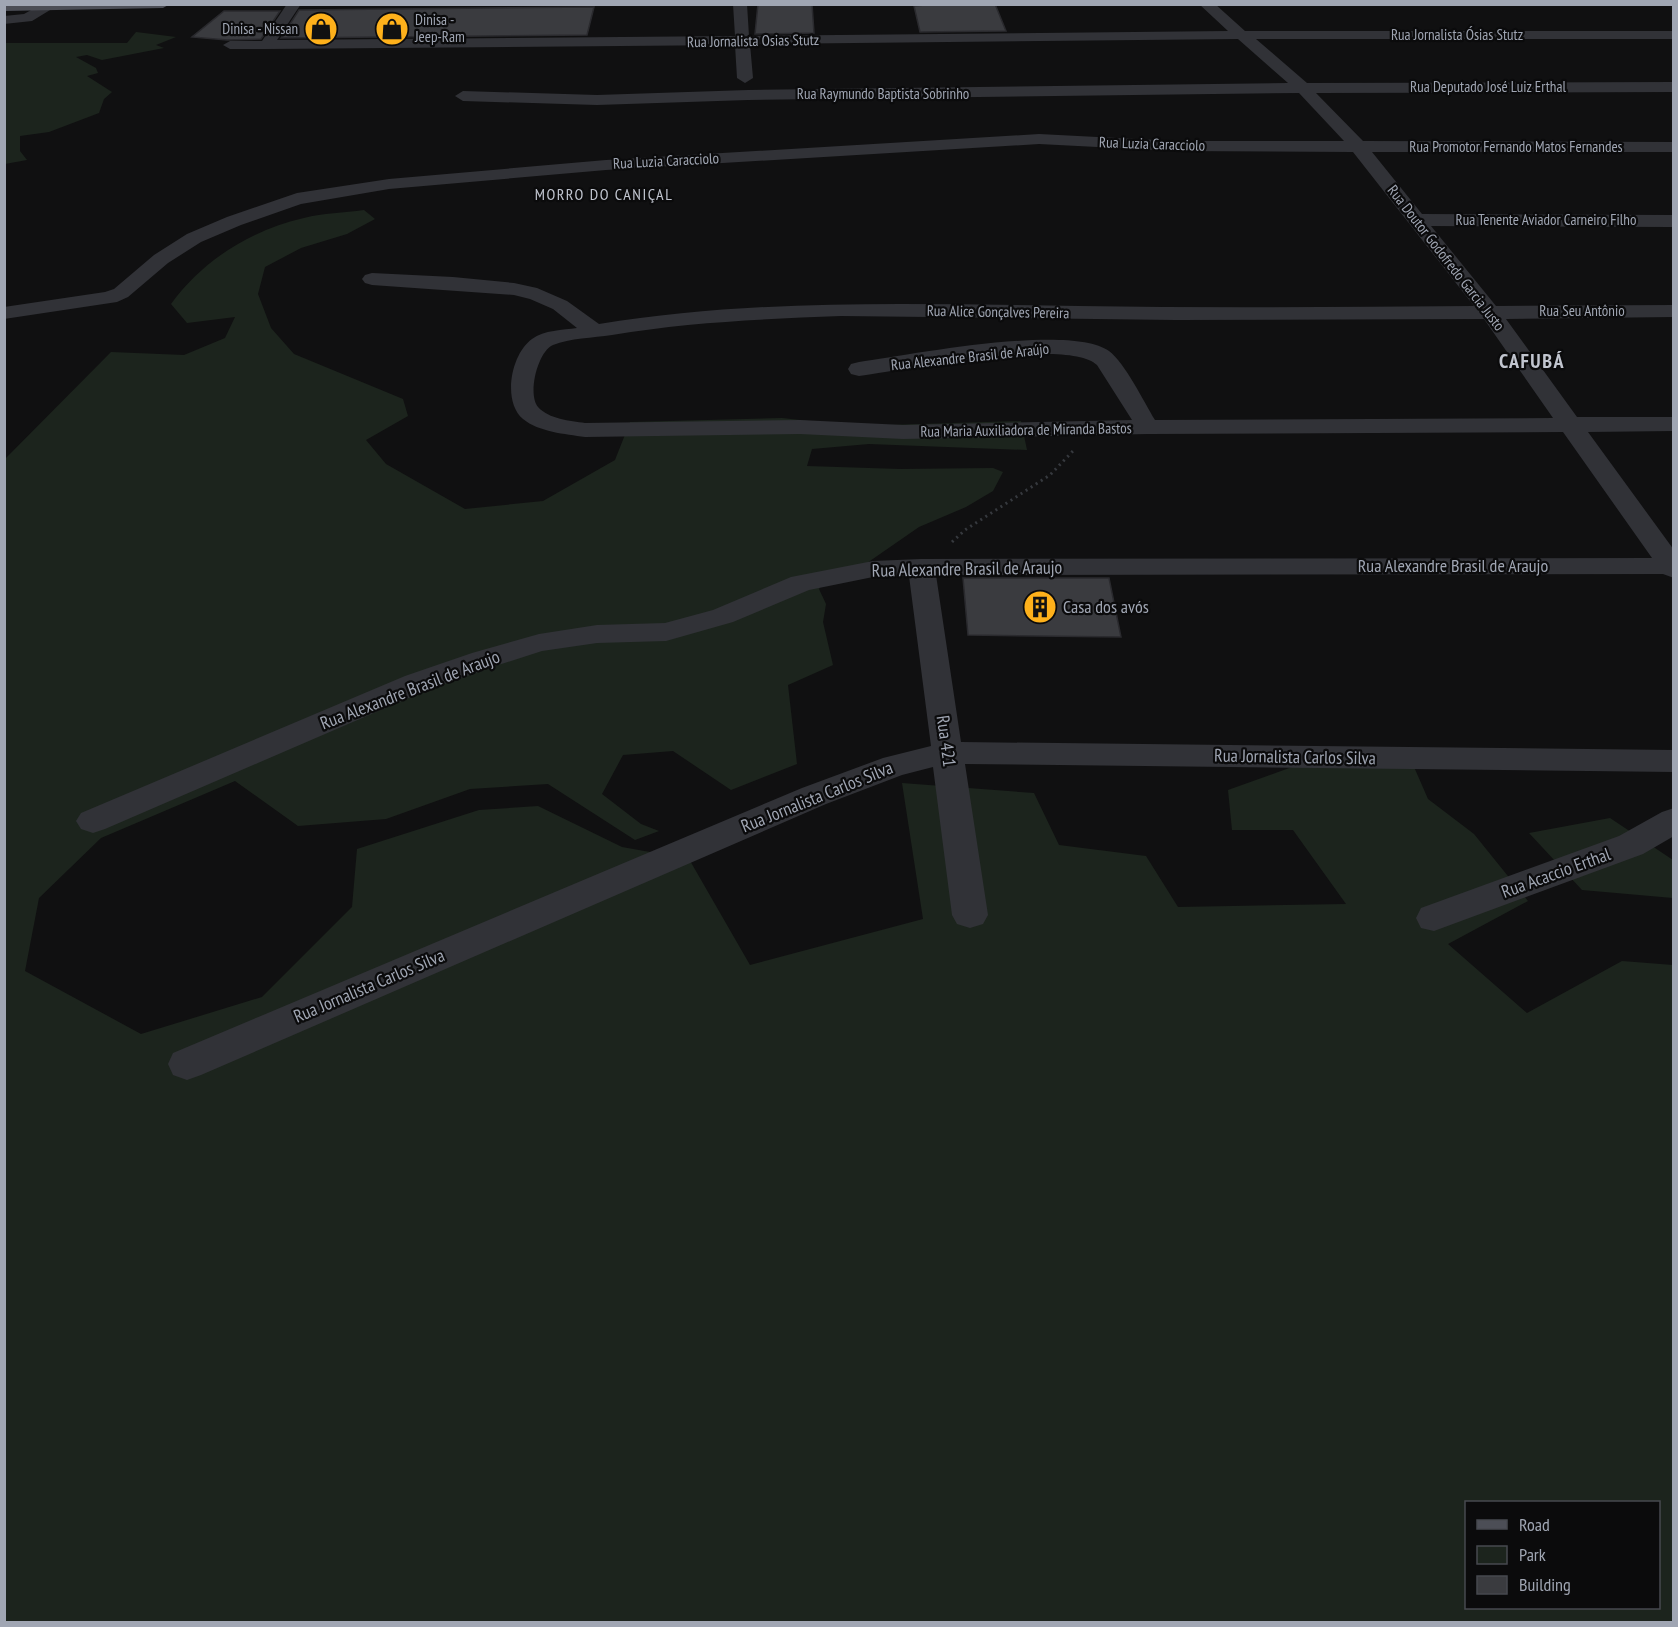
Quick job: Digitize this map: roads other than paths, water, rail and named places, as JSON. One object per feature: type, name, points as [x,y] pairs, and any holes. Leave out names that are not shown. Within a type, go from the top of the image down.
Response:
[{"type":"main road","points":[[5,7],[163,4]]},
{"type":"street","points":[[266,45],[294,4]]},
{"type":"street","points":[[740,4],[745,78]]},
{"type":"street","name":"Rua Doutor Godofredo Garcia Justo","points":[[1206,4],[1303,88],[1358,146],[1490,312],[1673,567]]},
{"type":"street","points":[[4,20],[27,18],[48,7]]},
{"type":"street","name":"Rua Jornalista Osias Stutz","points":[[230,45],[1240,35]]},
{"type":"street","name":"Rua Jornalista Ósias Stutz","points":[[1240,35],[1674,35]]},
{"type":"street","name":"Rua Deputado José Luiz Erthal","points":[[1303,88],[1674,87]]},
{"type":"street","name":"Rua Raymundo Baptista Sobrinho","points":[[463,96],[597,100],[748,95],[1303,88]]},
{"type":"street","name":"Rua Luzia Caracciolo","points":[[4,313],[110,298],[121,293],[161,259],[194,238],[234,221],[297,199],[389,184],[606,165],[1029,140],[1175,146],[1358,146]]},
{"type":"street","name":"Rua Promotor Fernando Matos Fernandes","points":[[1358,146],[1674,147]]},
{"type":"street","name":"Rua Tenente Aviador Carneiro Filho","points":[[1418,220],[1674,221]]},
{"type":"street","points":[[372,279],[453,283],[526,291],[560,305],[595,330]]},
{"type":"street","name":"Rua Alice Gonçalves Pereira","points":[[526,370],[533,349],[541,342],[595,330],[690,318],[807,310],[1226,314],[1490,312]]},
{"type":"street","name":"Rua Seu Antônio","points":[[1490,312],[1674,311]]},
{"type":"street","name":"Rua Alexandre Brasil de Araújo","points":[[859,369],[1042,346],[1082,348],[1094,351],[1105,361],[1148,427]]},
{"type":"street","name":"Rua Maria Auxiliadora de Miranda Bastos","points":[[526,370],[523,401],[527,409],[539,418],[562,426],[585,430],[800,427],[903,432],[1148,427],[1674,424]]},
{"type":"street","name":"Rua Alexandre Brasil de Araujo","points":[[93,821],[416,683],[482,660],[539,642],[597,634],[666,632],[723,616],[801,583],[873,569],[921,567],[1673,567]]},
{"type":"street","name":"Rua 421","points":[[921,567],[970,915]]},
{"type":"street","name":"Rua Jornalista Carlos Silva","points":[[187,1064],[814,796],[894,766],[947,753],[1674,761]]},
{"type":"street","name":"Rua Acaccio Erthal","points":[[1434,918],[1631,845],[1674,820]]},
{"type":"place","name":"Dinisa - Nissan","points":[[321,29]]},
{"type":"place","name":"Dinisa - Jeep-Ram","points":[[392,29]]},
{"type":"place","name":"Casa dos avós","points":[[1040,607]]},
{"type":"district","name":"MORRO DO CANIÇAL","points":[[604,194]]},
{"type":"district","name":"CAFUBÁ","points":[[1532,361]]}]
